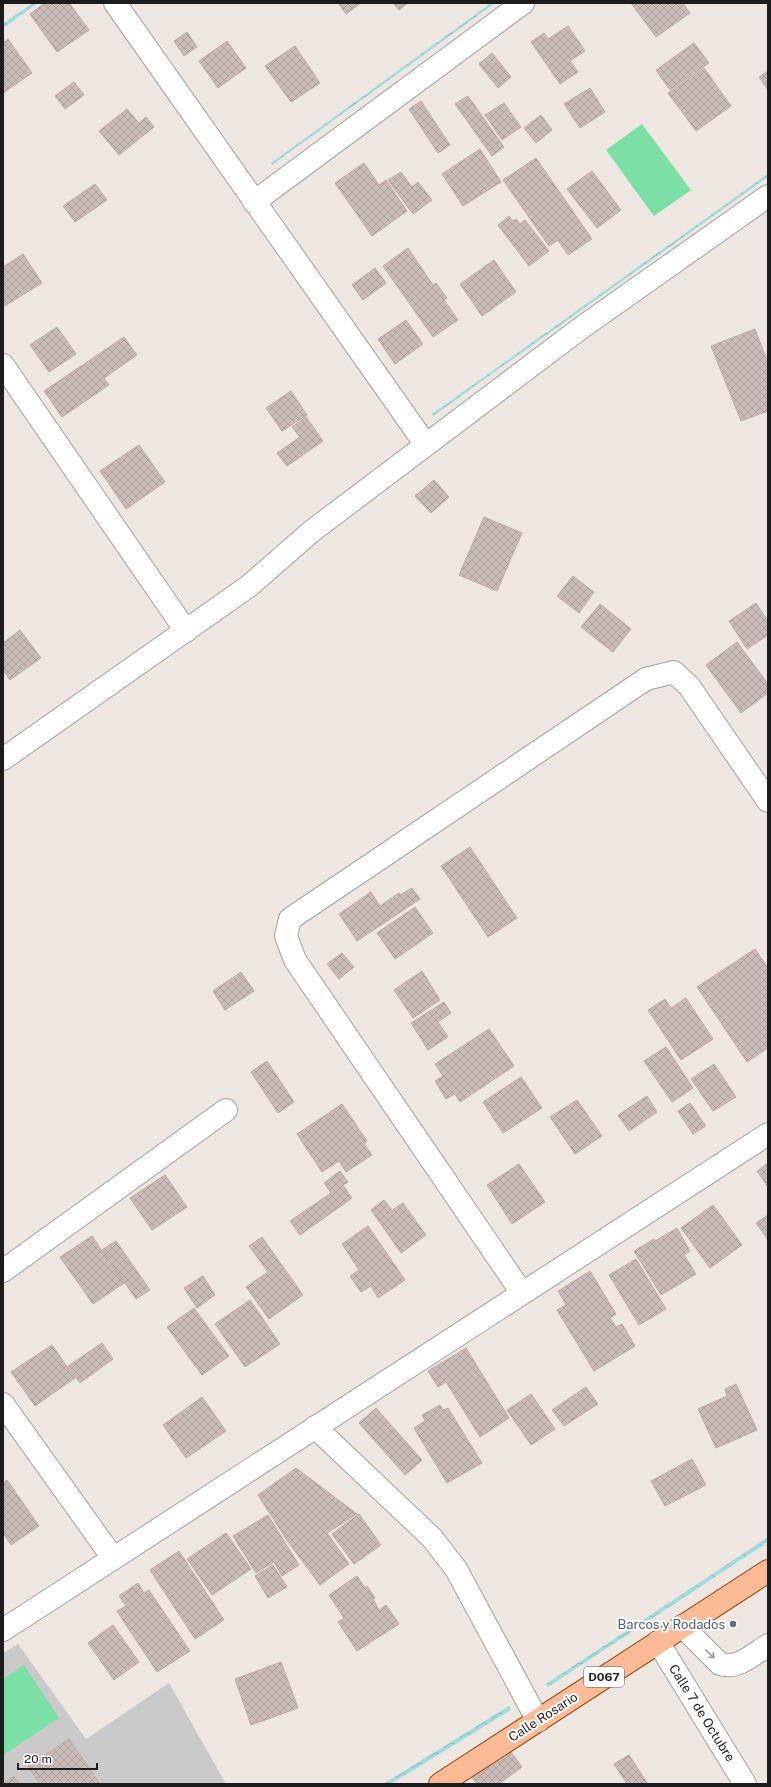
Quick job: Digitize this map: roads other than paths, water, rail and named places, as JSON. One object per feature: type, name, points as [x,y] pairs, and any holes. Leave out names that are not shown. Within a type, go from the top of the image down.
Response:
[{"type":"main road","name":"Calle Rosario","points":[[440,1784],[768,1571]]},
{"type":"street","points":[[115,3],[426,445]]},
{"type":"street","points":[[254,202],[523,3]]},
{"type":"street","points":[[3,759],[249,586],[312,531],[581,328],[768,196]]},
{"type":"street","points":[[3,365],[186,631]]},
{"type":"street","points":[[522,1293],[295,960],[286,936],[290,920],[386,853],[646,680],[674,672],[689,686],[768,801]]},
{"type":"street","points":[[3,1271],[226,1110]]},
{"type":"street","points":[[3,1630],[768,1134]]},
{"type":"street","points":[[3,1404],[113,1558]]},
{"type":"street","points":[[315,1428],[432,1538],[456,1569],[538,1721]]},
{"type":"street","points":[[682,1626],[720,1664],[728,1667],[736,1665],[768,1645]]},
{"type":"street","name":"Calle 7 de Octubre","points":[[658,1642],[745,1784]]},
{"type":"water","points":[[33,3],[38,3],[3,28],[3,24]]},
{"type":"water","points":[[491,3],[495,3],[272,165],[271,163]]},
{"type":"water","points":[[768,174],[768,177],[433,416],[432,414]]},
{"type":"water","points":[[768,1537],[768,1542],[548,1687],[546,1684]]},
{"type":"water","points":[[509,1706],[511,1710],[391,1784],[383,1784]]},
{"type":"place","name":"Barcos y Rodados","points":[[733,1624]]}]
